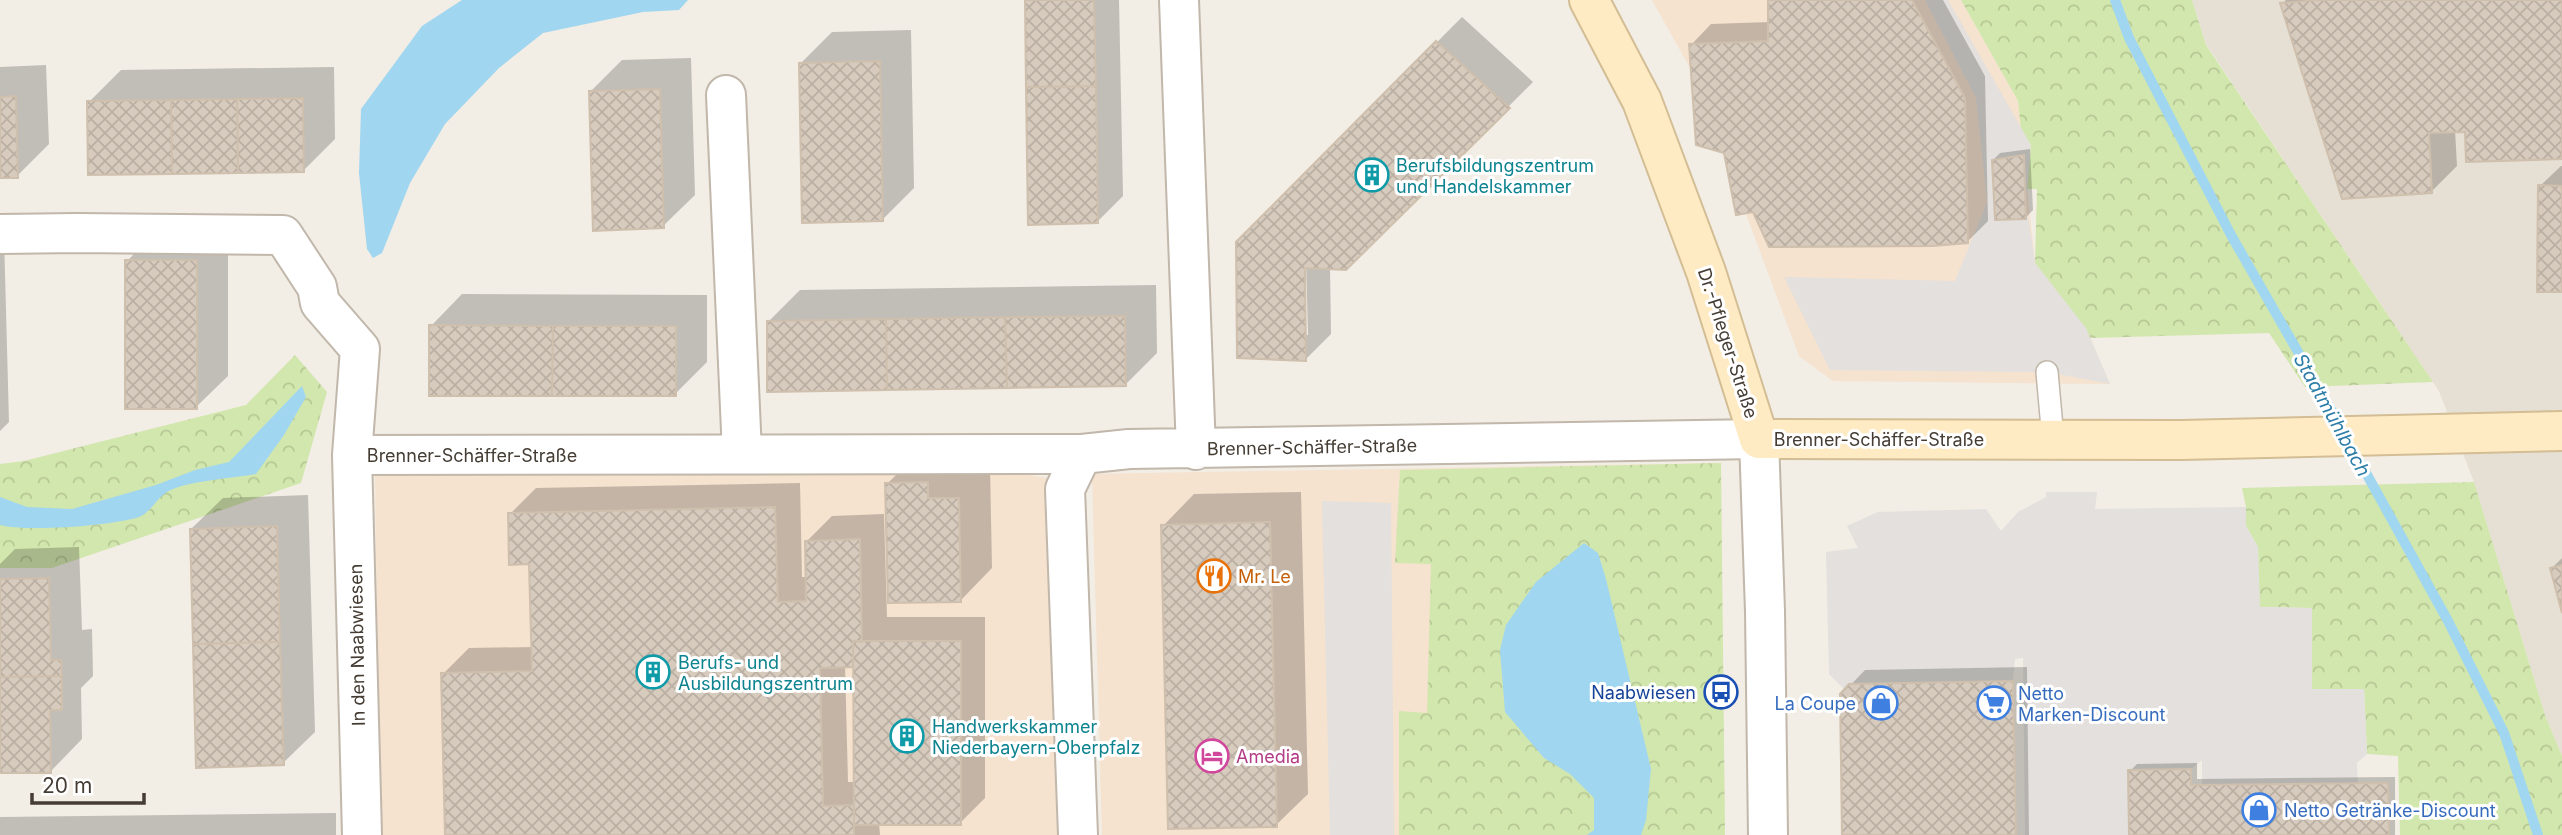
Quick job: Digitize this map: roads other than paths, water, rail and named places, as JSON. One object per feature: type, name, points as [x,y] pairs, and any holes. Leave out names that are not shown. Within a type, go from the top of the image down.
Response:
[{"type":"main road","name":"Dr.-Pfleger-Straße","points":[[1589,0],[1642,102],[1706,272],[1759,439]]},
{"type":"main road","name":"Brenner-Schäffer-Straße","points":[[1759,439],[2181,440],[2562,431]]},
{"type":"street","name":"Brenner-Schäffer-Straße","points":[[1179,0],[1196,450]]},
{"type":"street","points":[[726,95],[742,453]]},
{"type":"street","name":"Brenner-Schäffer-Straße","points":[[0,234],[283,235],[317,288],[320,303],[360,349],[352,455],[1082,454],[1129,449],[1759,439]]},
{"type":"street","name":"Dr.-Pfleger-Straße","points":[[1759,439],[1768,835]]},
{"type":"street","points":[[1079,835],[1065,489],[1082,454]]},
{"type":"street","name":"In den Naabwiesen","points":[[352,455],[362,835]]},
{"type":"lane","points":[[2047,372],[2053,439]]},
{"type":"water","points":[[462,0],[688,0],[679,10],[643,12],[543,33],[499,68],[445,124],[410,183],[382,253],[373,258],[367,249],[359,173],[361,109],[422,26]]},
{"type":"water","points":[[302,386],[306,397],[284,435],[256,474],[175,488],[163,495],[143,515],[126,520],[49,528],[0,525],[0,497],[27,507],[72,509],[229,462]]},
{"type":"water","points":[[1584,543],[1598,553],[1606,579],[1651,769],[1646,820],[1641,835],[1587,835],[1594,830],[1594,798],[1570,774],[1544,758],[1505,712],[1500,650],[1506,625],[1536,582]]},
{"type":"waterway","name":"Stadtmühlbach","points":[[2115,0],[2129,38],[2231,235],[2341,427]]},
{"type":"waterway","name":"Stadtmühlbach","points":[[2350,444],[2448,621],[2504,733],[2538,835]]},
{"type":"place","name":"Berufsbildungszentrum und Handelskammer","points":[[1372,175]]},
{"type":"place","name":"Mr. Le","points":[[1214,576]]},
{"type":"place","name":"Berufs- und Ausbildungszentrum","points":[[653,672]]},
{"type":"place","name":"Naabwiesen","points":[[1721,692]]},
{"type":"place","name":"La Coupe","points":[[1881,703]]},
{"type":"place","name":"Netto Marken-Discount","points":[[1994,703]]},
{"type":"place","name":"Handwerkskammer Niederbayern-Oberpfalz","points":[[907,736]]},
{"type":"place","name":"Amedia","points":[[1212,756]]},
{"type":"place","name":"Netto Getränke-Discount","points":[[2259,810]]}]
